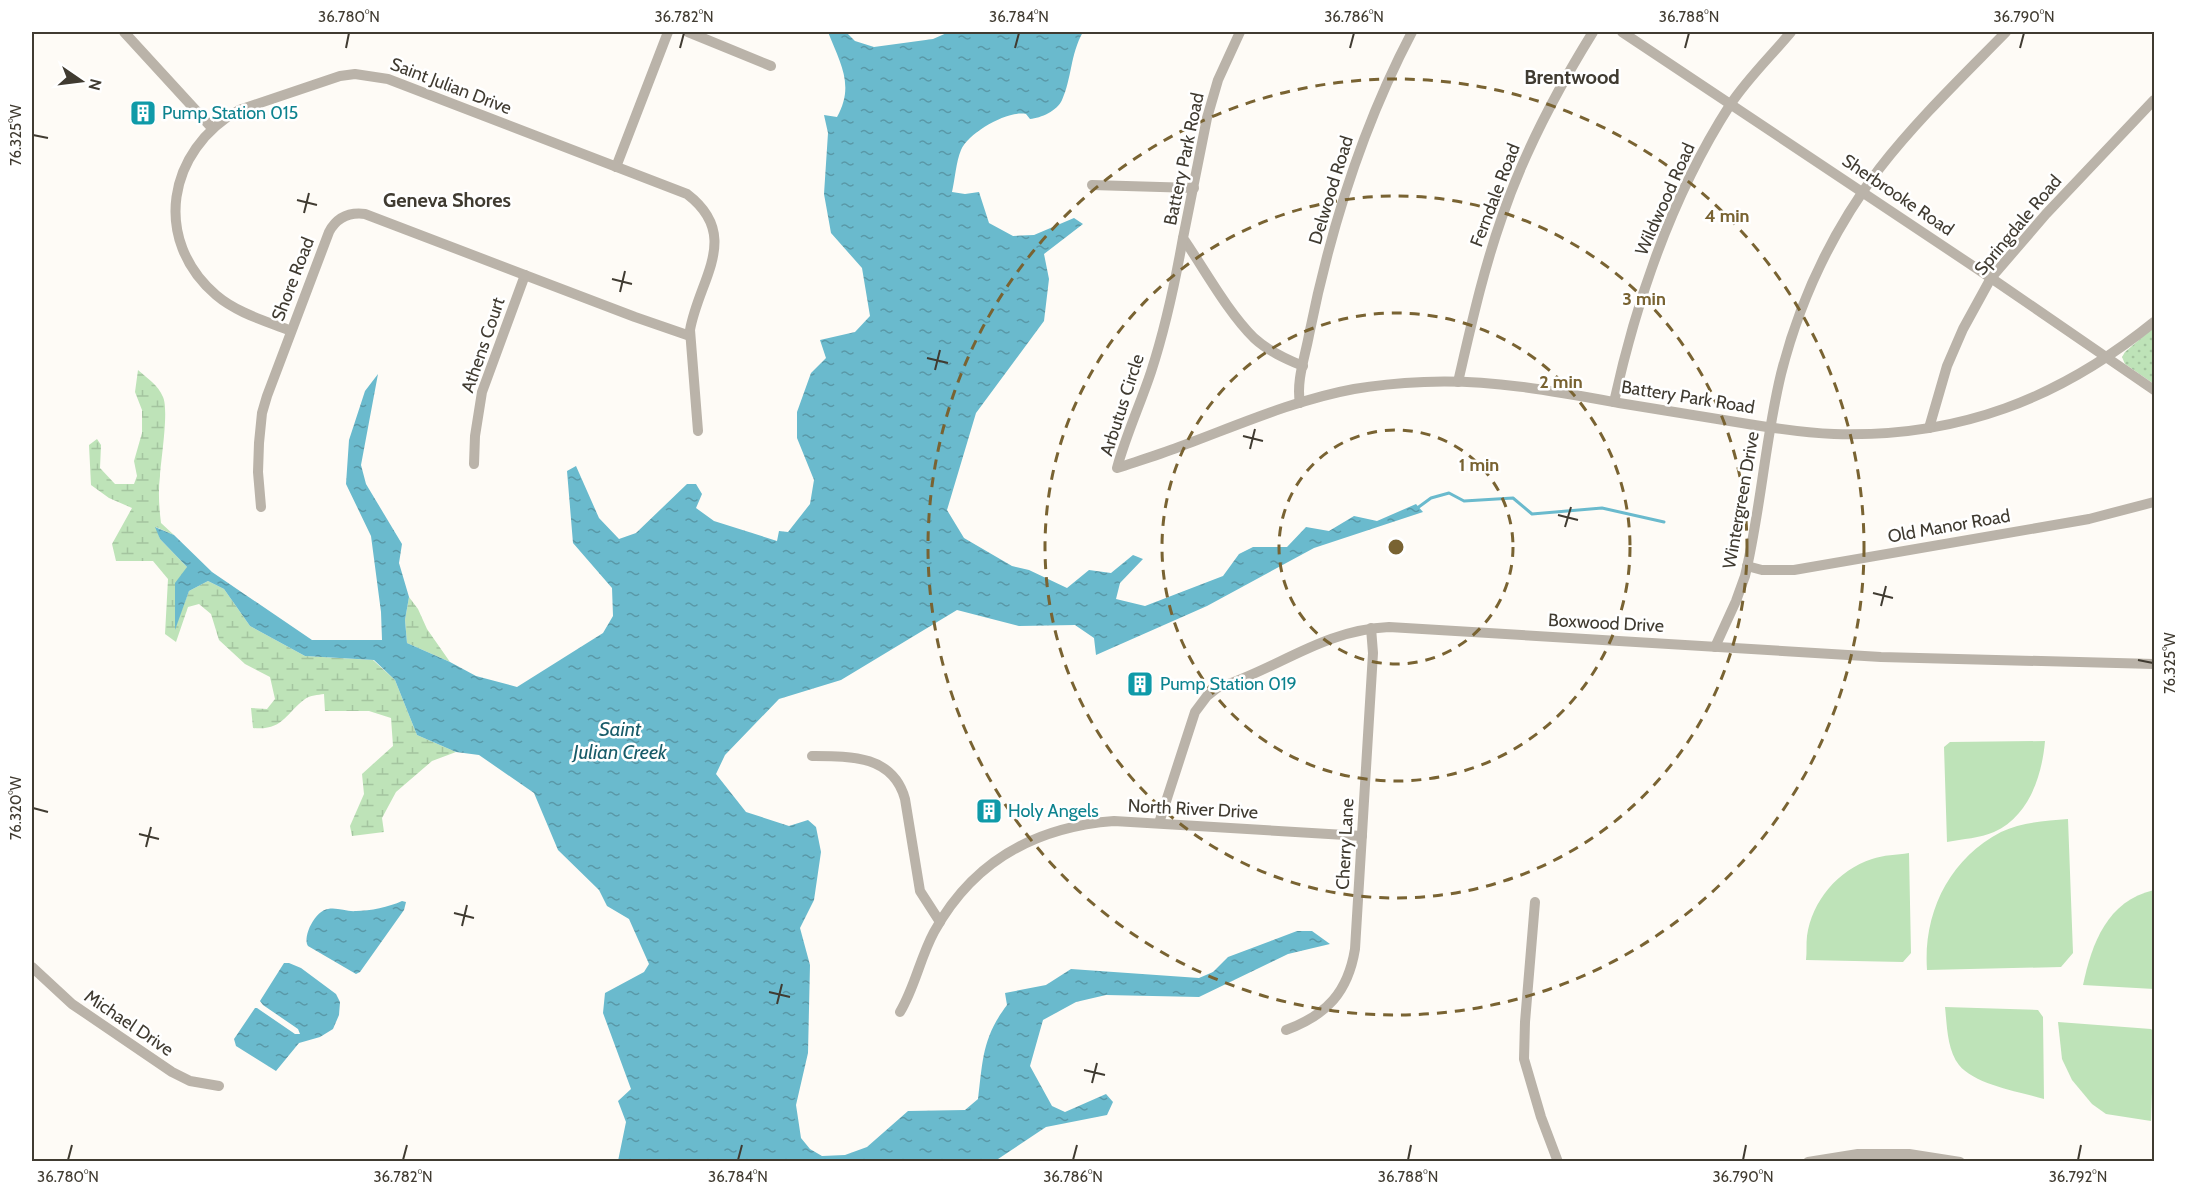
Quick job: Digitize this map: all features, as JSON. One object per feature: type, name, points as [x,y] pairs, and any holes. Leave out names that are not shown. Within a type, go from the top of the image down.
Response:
[{"type":"street","points":[[124,32],[212,128]]},
{"type":"street","points":[[616,166],[669,32]]},
{"type":"street","points":[[688,32],[771,66]]},
{"type":"street","name":"Battery Park Road","points":[[1240,32],[1216,88],[1207,118],[1184,238],[1222,297],[1255,338],[1277,354],[1303,366]]},
{"type":"street","name":"Delwood Road","points":[[1303,366],[1314,310],[1351,175],[1393,69],[1412,32]]},
{"type":"street","name":"Ferndale Road","points":[[1458,381],[1480,290],[1502,215],[1532,143],[1563,82],[1593,32]]},
{"type":"street","name":"Sherbrooke Road","points":[[1622,32],[1991,278],[2154,390]]},
{"type":"street","name":"Wildwood Road","points":[[1614,402],[1636,313],[1663,236],[1686,183],[1731,104],[1791,32]]},
{"type":"street","name":"Wintergreen Drive","points":[[1715,647],[1736,601],[1747,567],[1781,376],[1794,328],[1806,296],[1837,233],[1863,192],[1904,139],[2006,32]]},
{"type":"street","name":"Saint Julian Drive","points":[[291,332],[240,310],[218,297],[196,274],[181,243],[176,219],[179,184],[187,161],[198,143],[212,128],[239,110],[340,76],[374,75],[616,166],[687,194],[698,202],[710,218],[716,239],[715,250],[692,315],[690,336],[698,431]]},
{"type":"street","name":"Springdale Road","points":[[1929,428],[1951,356],[1991,278],[2046,214],[2154,100]]},
{"type":"street","points":[[1092,184],[1194,188]]},
{"type":"street","name":"Shore Road","points":[[261,507],[258,472],[259,443],[262,413],[267,396],[329,232],[337,221],[350,214],[365,214],[690,336]]},
{"type":"street","name":"Arbutus Circle","points":[[1184,238],[1150,373],[1117,468],[1165,453],[1300,403]]},
{"type":"street","name":"Athens Court","points":[[474,464],[477,417],[482,392],[525,275]]},
{"type":"street","name":"Battery Park Road","points":[[1300,403],[1356,388],[1458,381],[1556,391],[1771,427],[1836,434],[1879,433],[1929,428],[1987,415],[2017,404],[2071,380],[2108,357],[2154,322]]},
{"type":"street","points":[[1300,403],[1299,386],[1303,366]]},
{"type":"street","name":"Old Manor Road","points":[[1747,567],[1794,570],[2089,519],[2154,502]]},
{"type":"street","name":"Boxwood Drive","points":[[1160,823],[1195,712],[1207,696],[1217,688],[1325,640],[1352,631],[1389,627],[1881,657],[2154,664]]},
{"type":"street","name":"Cherry Lane","points":[[1286,1030],[1301,1025],[1322,1012],[1342,990],[1355,949],[1373,653],[1371,628]]},
{"type":"street","points":[[812,756],[858,758],[870,761],[894,777],[905,799],[920,891],[940,922]]},
{"type":"street","name":"North River Drive","points":[[900,1012],[912,990],[925,951],[940,922],[975,878],[1010,850],[1034,838],[1094,822],[1114,821],[1362,836]]},
{"type":"street","points":[[1535,902],[1524,1059],[1540,1117],[1558,1161]]},
{"type":"street","name":"Michael Drive","points":[[32,967],[72,1004],[172,1072],[190,1082],[219,1086]]},
{"type":"street","points":[[1808,1161],[1858,1154],[1910,1154],[1960,1161]]},
{"type":"green space","points":[[2154,327],[2154,384],[2125,364],[2122,357]]},
{"type":"green space","points":[[138,370],[158,389],[165,403],[159,505],[161,523],[174,535],[156,527],[160,539],[187,567],[175,627],[189,591],[208,581],[224,589],[250,626],[305,656],[373,660],[395,680],[417,735],[456,752],[432,761],[396,792],[382,818],[384,832],[352,836],[350,826],[364,794],[362,774],[393,746],[391,718],[369,711],[325,711],[324,694],[307,698],[278,724],[271,727],[253,728],[251,708],[267,709],[275,699],[270,677],[245,664],[219,640],[211,614],[199,604],[188,607],[176,642],[165,634],[168,579],[153,561],[116,561],[112,544],[132,508],[109,498],[91,485],[89,445],[97,439],[101,445],[100,468],[115,484],[134,484],[137,476],[134,461],[142,433],[142,410],[135,392]]},
{"type":"green space","points":[[409,597],[418,609],[427,629],[450,662],[407,643],[405,620]]},
{"type":"green space","points":[[2045,741],[2041,768],[2032,794],[2016,816],[2006,825],[1989,834],[1947,842],[1944,747],[1950,742]]},
{"type":"green space","points":[[2068,819],[2073,953],[2061,967],[1927,970],[1927,949],[1935,908],[1954,872],[1967,857],[1983,843],[2001,832],[2034,822]]},
{"type":"green space","points":[[1909,853],[1911,953],[1903,962],[1806,960],[1810,923],[1814,911],[1829,888],[1848,871],[1860,864],[1872,859]]},
{"type":"green space","points":[[2154,890],[2154,989],[2083,985],[2091,954],[2104,926],[2124,904]]},
{"type":"green space","points":[[1945,1007],[2038,1010],[2043,1017],[2044,1099],[1987,1083],[1966,1072],[1952,1052]]},
{"type":"green space","points":[[2058,1022],[2151,1029],[2154,1032],[2151,1121],[2106,1114],[2092,1104],[2072,1080],[2062,1059]]},
{"type":"water","name":"Saint Julian Creek","points":[[828,32],[846,32],[855,41],[874,47],[933,39],[949,32],[1083,32],[1060,104],[1048,113],[1034,118],[1030,119],[1026,114],[1009,115],[990,124],[965,143],[958,160],[952,192],[965,194],[979,192],[989,223],[1013,236],[1034,235],[1074,218],[1083,224],[1044,254],[1049,279],[1044,321],[976,413],[947,510],[964,538],[1012,566],[1029,570],[1067,588],[1089,570],[1111,573],[1133,555],[1143,559],[1120,583],[1116,599],[1145,606],[1223,576],[1239,554],[1253,547],[1287,547],[1306,527],[1329,531],[1354,516],[1377,521],[1416,504],[1423,512],[1314,548],[1207,606],[1096,655],[1094,638],[1075,625],[1019,626],[957,610],[841,680],[779,699],[725,755],[716,774],[746,812],[789,826],[808,820],[816,827],[821,852],[814,900],[800,928],[810,965],[808,1053],[796,1105],[801,1138],[810,1149],[822,1156],[845,1155],[867,1147],[908,1111],[965,1110],[978,1099],[985,1050],[993,1028],[1007,1005],[1005,993],[1046,985],[1071,969],[1199,978],[1213,972],[1228,957],[1297,931],[1312,931],[1330,944],[1288,954],[1199,997],[1106,995],[1076,1002],[1043,1020],[1030,1066],[1052,1106],[1065,1112],[1106,1094],[1113,1102],[1107,1115],[1046,1127],[995,1161],[618,1161],[626,1122],[618,1101],[631,1089],[603,1013],[605,993],[644,972],[649,964],[629,919],[607,906],[599,890],[558,850],[534,793],[479,755],[456,752],[417,735],[395,680],[374,660],[305,656],[250,626],[224,589],[208,581],[189,591],[175,630],[175,583],[187,567],[160,539],[155,527],[174,535],[212,572],[312,640],[382,640],[381,612],[371,536],[346,484],[349,440],[365,391],[378,374],[361,465],[366,484],[402,544],[399,563],[409,597],[405,620],[407,643],[476,676],[517,687],[603,633],[613,616],[612,588],[573,543],[567,471],[576,466],[599,518],[619,539],[636,533],[687,484],[696,484],[702,494],[696,508],[714,521],[777,541],[779,531],[788,532],[810,504],[814,480],[797,438],[797,412],[811,373],[826,358],[820,340],[855,332],[870,316],[862,268],[831,233],[824,194],[828,133],[824,115],[837,117],[845,95],[844,74]]},
{"type":"water","points":[[406,902],[404,910],[360,972],[356,974],[308,946],[307,936],[311,924],[323,910],[367,910]]},
{"type":"water","points":[[284,963],[301,968],[336,994],[340,1002],[339,1015],[333,1029],[320,1037],[299,1043],[276,1071],[236,1046],[234,1039],[255,1008],[295,1034],[300,1034],[298,1029],[260,1001]]},
{"type":"waterway","points":[[1416,509],[1431,498],[1449,493],[1464,501],[1513,498],[1532,514],[1602,508],[1664,522]]},
{"type":"place","name":"Pump Station 015","points":[[143,113]]},
{"type":"place","name":"Pump Station 019","points":[[1140,684]]},
{"type":"place","name":"Holy Angels","points":[[989,811]]},
{"type":"district","name":"Brentwood","points":[[1572,77]]},
{"type":"district","name":"Geneva Shores","points":[[447,200]]}]
